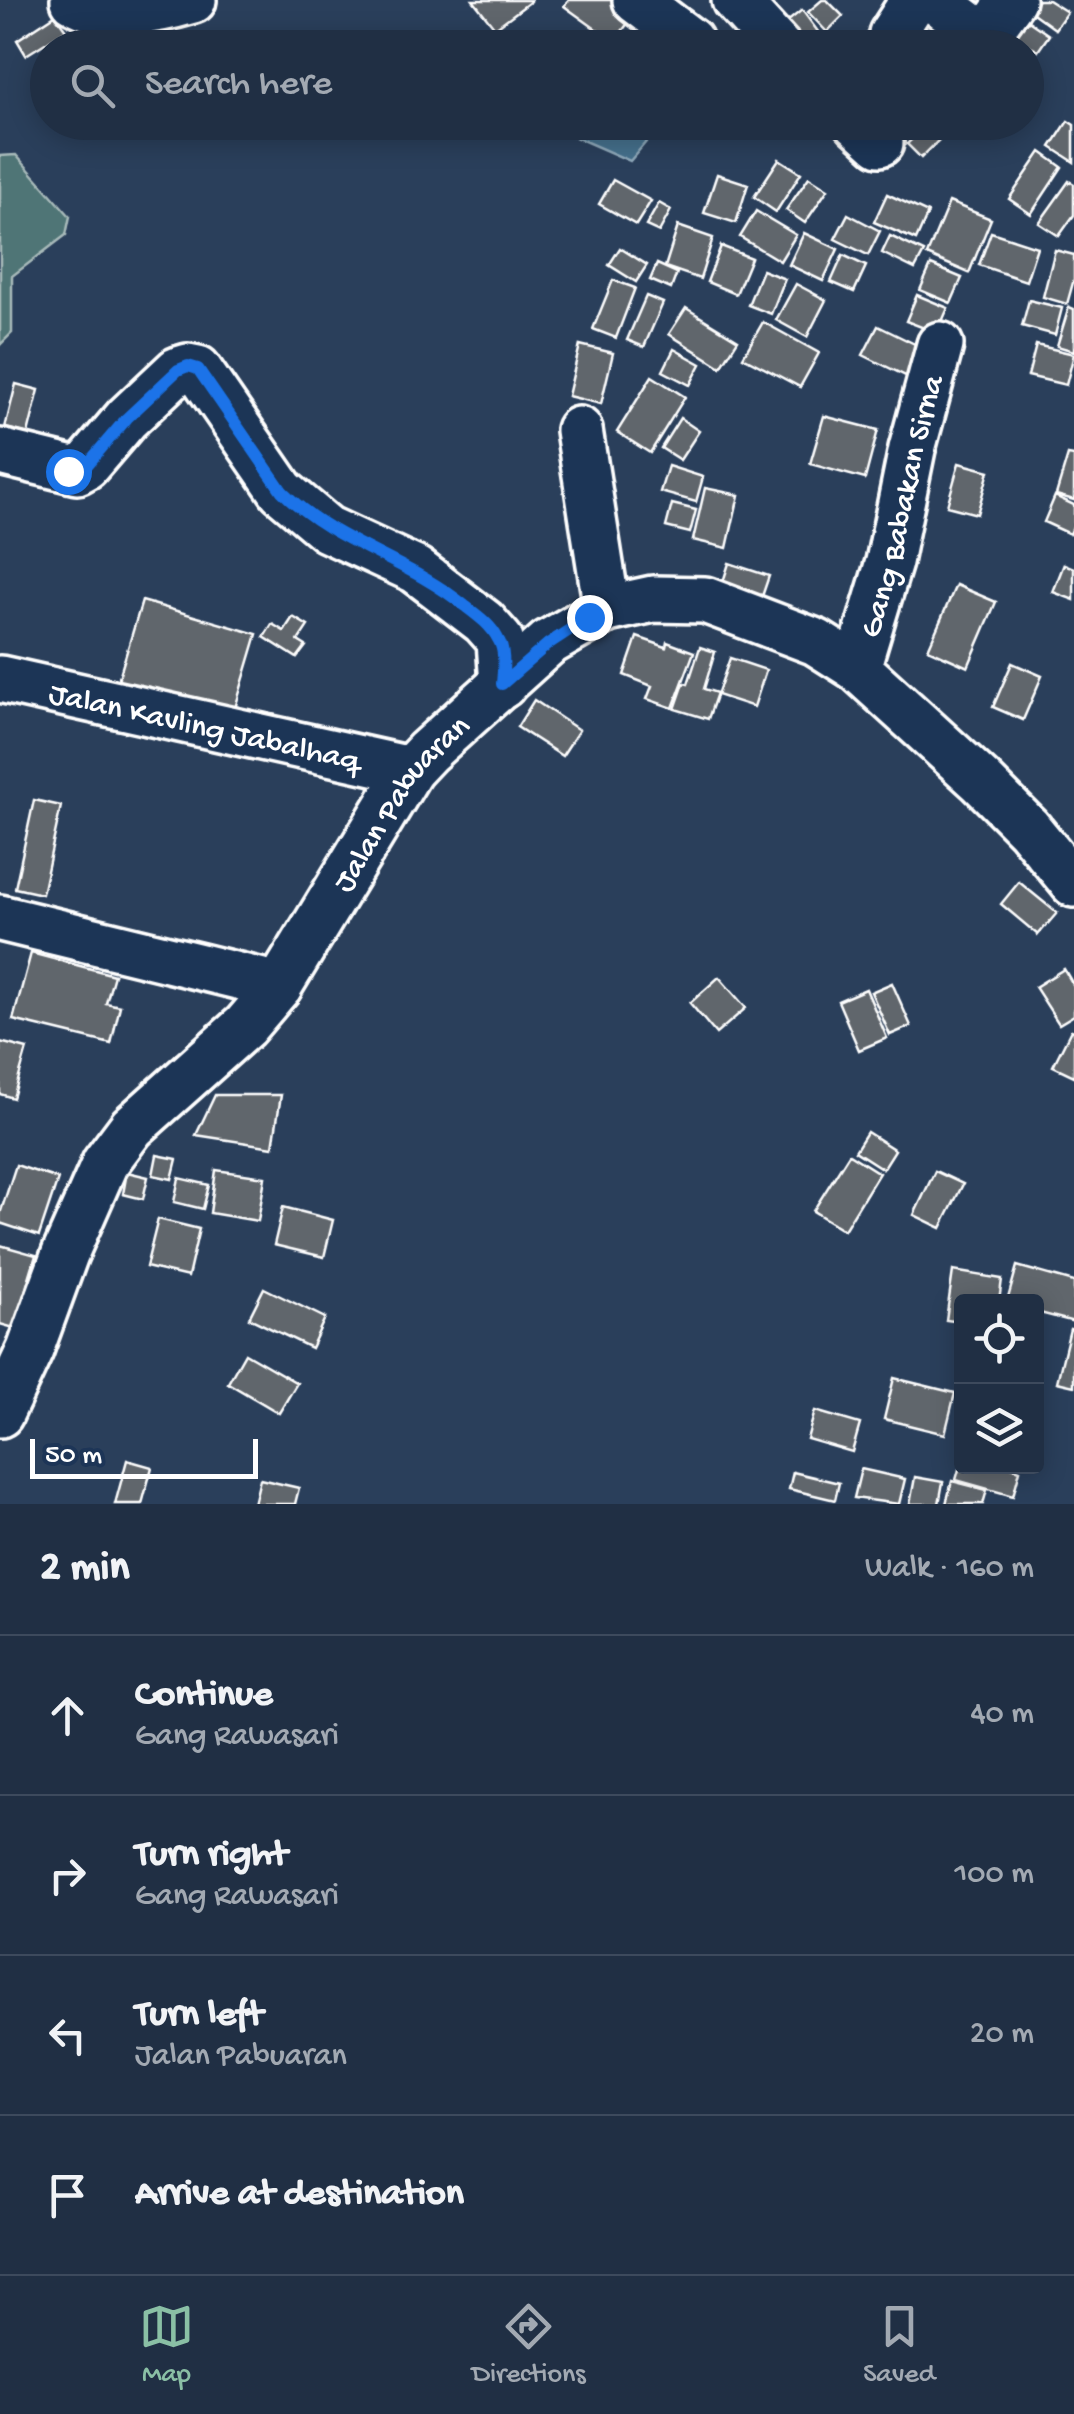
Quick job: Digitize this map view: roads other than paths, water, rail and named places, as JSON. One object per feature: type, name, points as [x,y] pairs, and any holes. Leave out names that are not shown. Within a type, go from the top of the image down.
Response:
[{"type":"street","points":[[74,0],[87,8],[117,13],[193,0]]},
{"type":"street","points":[[636,0],[676,30]]},
{"type":"street","points":[[735,0],[762,30]]},
{"type":"street","points":[[895,30],[914,0]]},
{"type":"street","points":[[936,0],[968,30]]},
{"type":"street","points":[[990,30],[1012,0]]},
{"type":"street","name":"Gang Babakan Sirna","points":[[857,668],[889,562],[912,449],[940,346]]},
{"type":"street","points":[[0,452],[78,471],[178,370],[188,366],[198,369],[294,504],[338,535],[416,570],[484,622],[500,640],[502,684]]},
{"type":"street","points":[[579,430],[607,609]]},
{"type":"street","name":"Jalan Pabuaran","points":[[0,1414],[105,1164],[132,1127],[246,1026],[279,986],[410,770],[548,644],[607,609],[653,599],[704,600],[816,642],[857,668],[981,780],[1028,828],[1074,884]]},
{"type":"street","name":"Jalan Kavling Jabalhaq","points":[[0,679],[410,770]]},
{"type":"street","points":[[0,918],[279,986]]},
{"type":"water","points":[[582,140],[648,140],[630,161]]}]
